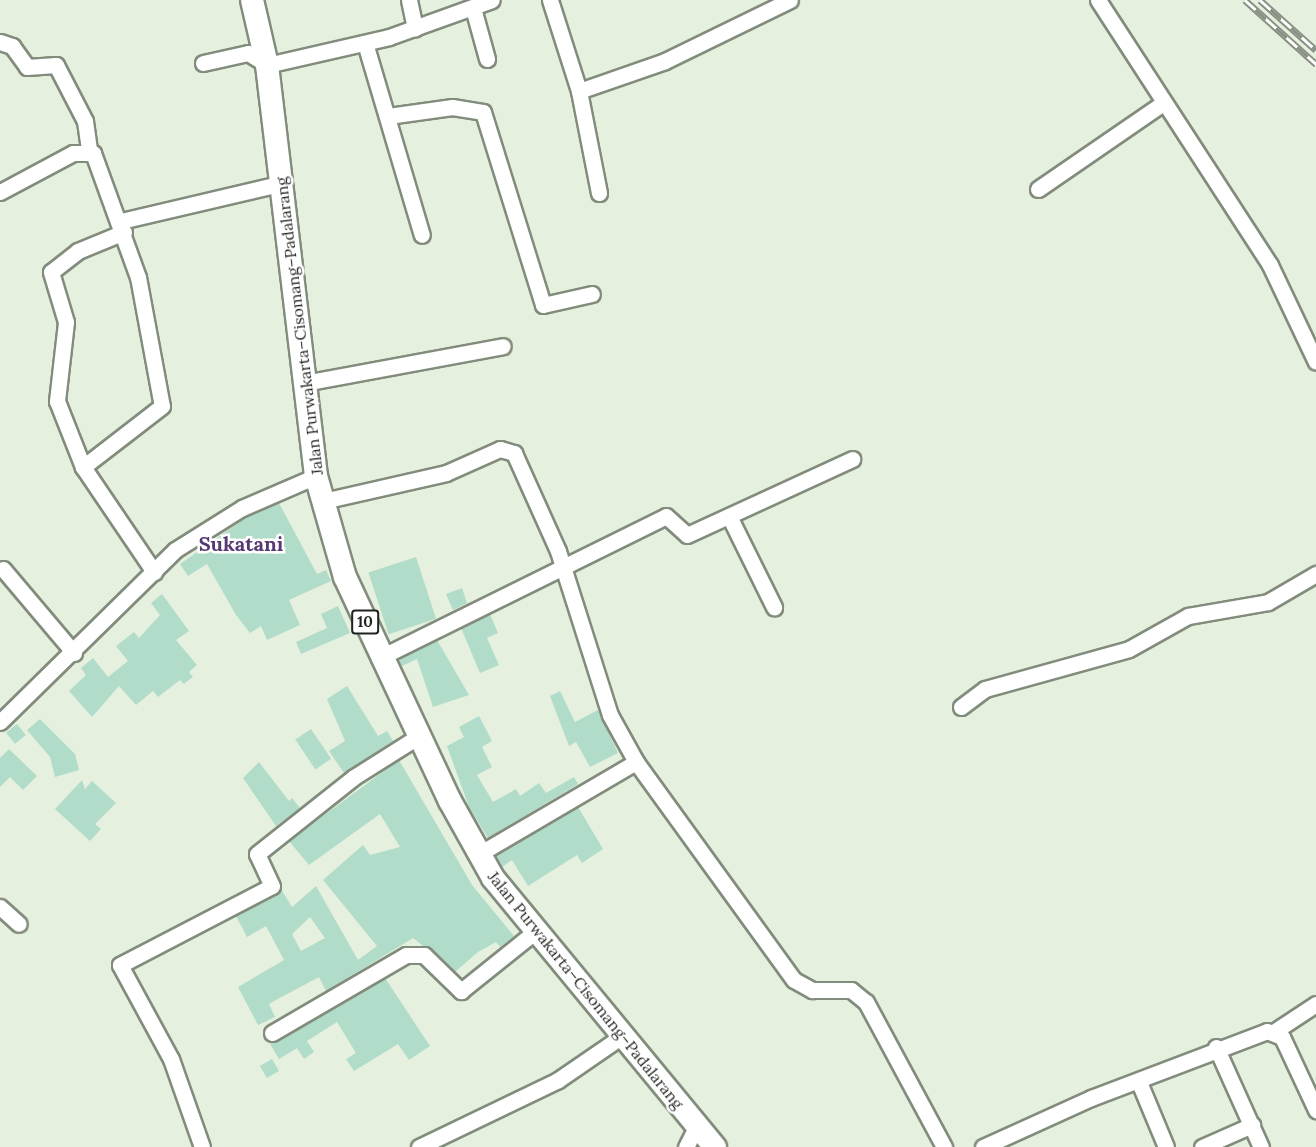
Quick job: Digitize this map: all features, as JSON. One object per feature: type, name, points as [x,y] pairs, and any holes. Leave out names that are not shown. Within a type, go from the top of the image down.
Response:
[{"type":"highway","name":"Jalan Purwakarta–Cisomang–Padalarang","points":[[252,0],[267,65],[283,183],[316,476],[345,577],[380,657],[479,854],[536,931],[696,1127],[715,1147]]},
{"type":"street","points":[[409,0],[415,28]]},
{"type":"street","points":[[203,63],[248,53],[267,65],[365,43],[415,28],[492,0]]},
{"type":"street","points":[[550,0],[579,91],[599,193]]},
{"type":"street","points":[[579,91],[665,61],[790,0]]},
{"type":"street","points":[[1098,0],[1270,265],[1316,362]]},
{"type":"street","points":[[473,8],[487,59]]},
{"type":"street","points":[[0,42],[12,46],[27,67],[56,64],[85,121],[89,151],[103,170],[144,301],[162,406],[83,467]]},
{"type":"street","points":[[365,43],[422,235]]},
{"type":"street","points":[[1038,189],[1163,102]]},
{"type":"street","points":[[388,116],[452,107],[483,112],[543,305],[592,294]]},
{"type":"street","points":[[0,192],[73,153],[89,151]]},
{"type":"street","points":[[154,572],[83,467],[57,400],[66,322],[50,277],[78,251],[122,227],[283,183]]},
{"type":"street","points":[[304,383],[502,346]]},
{"type":"street","points":[[323,501],[446,473],[506,448],[523,464],[563,567],[610,716],[636,762],[794,980],[812,990],[851,990],[866,1002],[944,1147]]},
{"type":"street","points":[[380,657],[666,516],[684,535],[852,459]]},
{"type":"street","points":[[3,713],[74,653],[154,572],[210,525],[316,476]]},
{"type":"street","points":[[729,516],[774,606]]},
{"type":"street","points":[[3,569],[74,653]]},
{"type":"street","points":[[961,707],[985,689],[1129,649],[1188,616],[1268,602],[1316,574]]},
{"type":"street","points":[[202,1147],[171,1059],[120,965],[272,885],[257,854],[354,777],[419,736]]},
{"type":"street","points":[[479,854],[636,762]]},
{"type":"street","points":[[0,907],[19,924]]},
{"type":"street","points":[[272,1033],[405,956],[424,955],[461,991],[536,931]]},
{"type":"street","points":[[983,1147],[1216,1047],[1275,1031],[1316,1005]]},
{"type":"street","points":[[1275,1031],[1316,1110]]},
{"type":"street","points":[[418,1147],[558,1080],[622,1036]]},
{"type":"street","points":[[1216,1047],[1261,1147]]},
{"type":"street","points":[[1139,1082],[1166,1147]]},
{"type":"street","points":[[1202,1147],[1252,1125]]},
{"type":"street","points":[[686,1147],[696,1127]]},
{"type":"building","points":[[279,503],[317,574],[326,570],[331,581],[289,600],[300,625],[267,640],[261,626],[250,633],[236,615],[207,564],[188,576],[180,564],[247,517]]},
{"type":"building","points":[[416,557],[436,619],[389,634],[368,572]]},
{"type":"building","points":[[462,588],[467,603],[453,610],[446,594]]},
{"type":"building","points":[[162,594],[189,631],[176,640],[197,665],[189,672],[193,677],[184,684],[180,680],[158,697],[153,691],[136,705],[119,686],[92,717],[69,691],[86,675],[81,668],[93,658],[108,677],[128,661],[116,646],[134,632],[139,638],[160,615],[151,603]]},
{"type":"building","points":[[338,606],[350,633],[301,654],[296,642],[327,628],[321,614]]},
{"type":"building","points":[[490,614],[498,633],[487,638],[499,665],[480,673],[461,628]]},
{"type":"building","points":[[437,640],[469,695],[433,707],[417,659],[402,666],[398,659]]},
{"type":"building","points":[[347,686],[378,736],[387,731],[393,741],[344,773],[329,751],[345,741],[327,699]]},
{"type":"building","points":[[560,691],[575,722],[598,710],[618,753],[590,767],[576,742],[569,746],[550,696]]},
{"type":"building","points":[[479,716],[492,741],[482,747],[492,767],[477,775],[493,802],[516,789],[520,796],[539,783],[546,793],[574,777],[578,784],[488,838],[469,807],[447,746],[464,737],[459,727]]},
{"type":"building","points":[[40,719],[75,754],[79,770],[55,777],[50,757],[27,730]]},
{"type":"building","points":[[17,724],[26,735],[15,744],[6,733]]},
{"type":"building","points":[[311,729],[331,759],[315,769],[295,740]]},
{"type":"building","points":[[9,749],[37,776],[23,790],[10,777],[0,787],[0,758]]},
{"type":"building","points":[[399,760],[472,885],[514,936],[500,947],[496,942],[478,952],[455,972],[413,938],[326,991],[319,977],[274,1001],[269,1004],[275,1017],[258,1025],[238,987],[284,960],[266,926],[247,937],[236,916],[281,889],[292,907],[316,886],[358,960],[377,946],[323,880],[363,845],[370,855],[400,847],[380,814],[309,865],[289,841]],"holes":[[[310,917],[325,938],[301,951],[292,934]]]},
{"type":"building","points":[[259,762],[289,801],[292,798],[300,808],[276,826],[243,778]]},
{"type":"building","points":[[82,780],[85,789],[92,781],[116,803],[95,824],[101,829],[90,841],[55,809]]},
{"type":"building","points":[[578,807],[603,849],[582,863],[577,855],[528,886],[512,860],[502,867],[496,855]]},
{"type":"building","points":[[385,978],[430,1046],[409,1060],[398,1044],[354,1071],[346,1059],[356,1053],[337,1022],[307,1041],[314,1052],[304,1059],[297,1048],[279,1059],[270,1044]]},
{"type":"building","points":[[272,1059],[279,1071],[267,1078],[260,1066]]},
{"type":"railway","points":[[1245,0],[1316,64]]},
{"type":"railway","points":[[1260,0],[1316,50]]},
{"type":"district","name":"Sukatani","points":[[241,543]]}]
